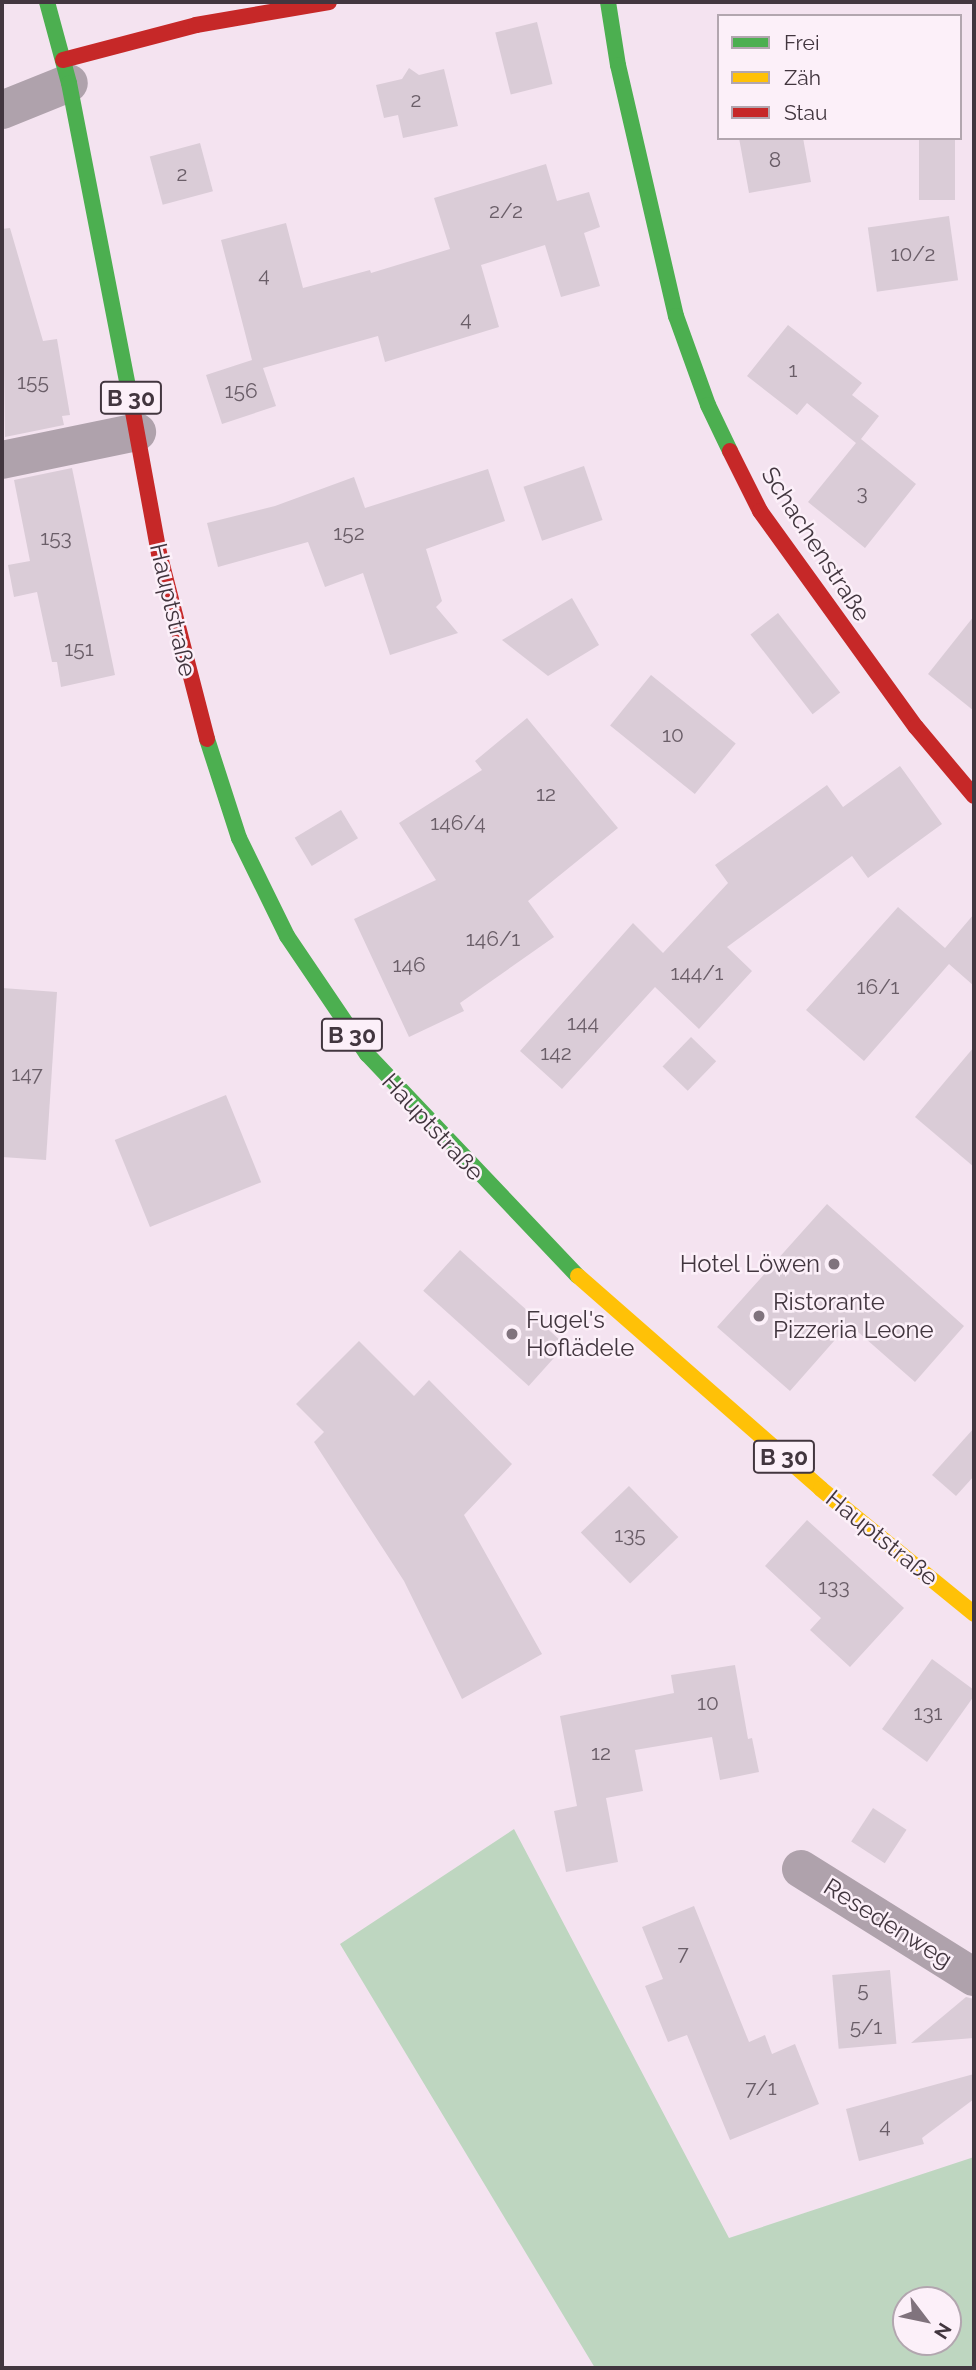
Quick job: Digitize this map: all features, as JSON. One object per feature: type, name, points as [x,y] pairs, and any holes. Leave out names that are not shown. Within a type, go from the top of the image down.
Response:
[{"type":"main road","name":"Hauptstraße","points":[[47,2],[66,71],[159,553],[221,789],[259,883],[327,1000],[402,1096],[588,1286],[821,1489],[974,1614]]},
{"type":"main road","points":[[66,71],[196,25],[329,2]]},
{"type":"main road","name":"Schachenstraße","points":[[608,2],[618,65],[676,316],[708,405],[760,511],[916,727],[974,796]]},
{"type":"street","points":[[2,110],[66,71]]},
{"type":"street","points":[[2,460],[137,432]]},
{"type":"street","name":"Resedenweg","points":[[801,1868],[974,1977]]},
{"type":"green space","points":[[514,1829],[729,2238],[974,2157],[974,2368],[595,2368],[340,1944]]},
{"type":"building","points":[[537,22],[552,84],[511,95],[495,32]]},
{"type":"building","points":[[409,68],[419,75],[444,69],[458,126],[403,138],[398,115],[384,118],[376,85],[402,79]]},
{"type":"building","points":[[739,140],[803,140],[811,182],[749,193]]},
{"type":"building","points":[[919,140],[955,140],[955,200],[919,200]]},
{"type":"building","points":[[200,143],[213,191],[163,205],[150,156]]},
{"type":"building","points":[[546,164],[557,201],[589,192],[600,227],[584,233],[600,286],[561,297],[545,245],[481,265],[499,327],[385,362],[378,336],[263,368],[276,406],[222,424],[206,375],[252,360],[221,240],[286,223],[303,288],[370,270],[371,273],[450,249],[434,198]]},
{"type":"building","points":[[949,216],[958,280],[877,292],[868,227]]},
{"type":"building","points":[[10,228],[43,341],[57,339],[70,415],[62,416],[64,425],[5,437],[2,229]]},
{"type":"building","points":[[788,325],[862,383],[852,395],[879,416],[861,439],[916,484],[865,548],[808,502],[856,443],[807,403],[797,415],[747,376]]},
{"type":"building","points":[[584,466],[603,520],[542,541],[523,487]]},
{"type":"building","points":[[72,468],[115,675],[61,687],[57,662],[52,662],[37,592],[14,597],[8,565],[30,561],[14,480]]},
{"type":"building","points":[[488,469],[505,521],[426,549],[442,601],[436,607],[458,633],[390,655],[363,573],[325,587],[308,542],[218,567],[207,523],[275,506],[354,477],[365,508]]},
{"type":"building","points":[[572,598],[599,645],[548,676],[502,640]]},
{"type":"building","points":[[778,613],[840,693],[813,714],[750,635]]},
{"type":"building","points":[[974,616],[974,711],[928,674]]},
{"type":"building","points":[[651,675],[736,744],[695,794],[610,726]]},
{"type":"building","points":[[527,718],[618,828],[528,901],[554,937],[460,1003],[464,1011],[409,1037],[354,919],[436,880],[399,823],[482,770],[475,761]]},
{"type":"building","points":[[900,766],[942,824],[868,878],[852,856],[727,947],[752,971],[699,1029],[655,987],[562,1089],[520,1051],[633,923],[663,953],[728,883],[715,865],[827,785],[843,807]]},
{"type":"building","points":[[341,810],[358,838],[312,866],[295,838]]},
{"type":"building","points":[[898,907],[945,948],[974,914],[974,986],[949,964],[864,1061],[806,1010]]},
{"type":"building","points":[[2,988],[57,992],[46,1160],[2,1157]]},
{"type":"building","points":[[691,1037],[716,1061],[688,1091],[663,1066]]},
{"type":"building","points":[[974,1047],[974,1167],[915,1117]]},
{"type":"building","points":[[226,1095],[261,1182],[150,1227],[115,1140]]},
{"type":"building","name":"Hotel Löwen","points":[[827,1204],[964,1326],[915,1382],[849,1324],[790,1391],[717,1327]]},
{"type":"building","points":[[460,1250],[566,1345],[529,1386],[423,1291]]},
{"type":"building","points":[[359,1341],[414,1396],[429,1380],[512,1464],[464,1515],[542,1654],[462,1699],[404,1581],[314,1442],[324,1432],[296,1404]]},
{"type":"building","points":[[974,1428],[974,1476],[956,1496],[932,1475]]},
{"type":"building","points":[[629,1486],[678,1537],[630,1584],[581,1533]]},
{"type":"building","points":[[807,1520],[904,1608],[850,1667],[810,1630],[821,1618],[765,1566]]},
{"type":"building","points":[[932,1659],[974,1690],[974,1696],[927,1762],[882,1729]]},
{"type":"building","points":[[735,1665],[748,1739],[752,1738],[759,1772],[720,1780],[712,1737],[635,1750],[643,1791],[606,1798],[618,1862],[566,1872],[554,1811],[577,1806],[560,1716],[674,1693],[671,1675]]},
{"type":"building","points":[[873,1808],[907,1830],[885,1863],[851,1842]]},
{"type":"building","points":[[694,1906],[749,2042],[765,2035],[772,2054],[795,2044],[819,2104],[730,2140],[687,2035],[668,2042],[645,1986],[663,1979],[642,1927]]},
{"type":"building","points":[[890,1970],[896,2044],[839,2049],[832,1975]]},
{"type":"building","points":[[966,1997],[974,1999],[974,2038],[911,2043]]},
{"type":"building","points":[[974,2074],[974,2099],[922,2138],[924,2144],[859,2161],[846,2109]]},
{"type":"traffic: fast","points":[[47,2],[69,83],[131,401]]},
{"type":"traffic: fast","points":[[608,2],[618,65],[676,316],[708,405],[730,451]]},
{"type":"traffic: fast","points":[[207,739],[239,838],[287,936],[367,1054],[578,1276]]},
{"type":"traffic: slow","points":[[578,1276],[821,1489],[974,1614]]},
{"type":"traffic: jam","points":[[63,60],[196,25],[329,2]]},
{"type":"traffic: jam","points":[[131,401],[159,553],[207,739]]},
{"type":"traffic: jam","points":[[730,451],[760,511],[916,727],[974,796]]},
{"type":"place","name":"Hotel Löwen","points":[[834,1264]]},
{"type":"place","name":"Ristorante Pizzeria Leone","points":[[759,1316]]},
{"type":"place","name":"Fugel's Hoflädele","points":[[512,1334]]}]
